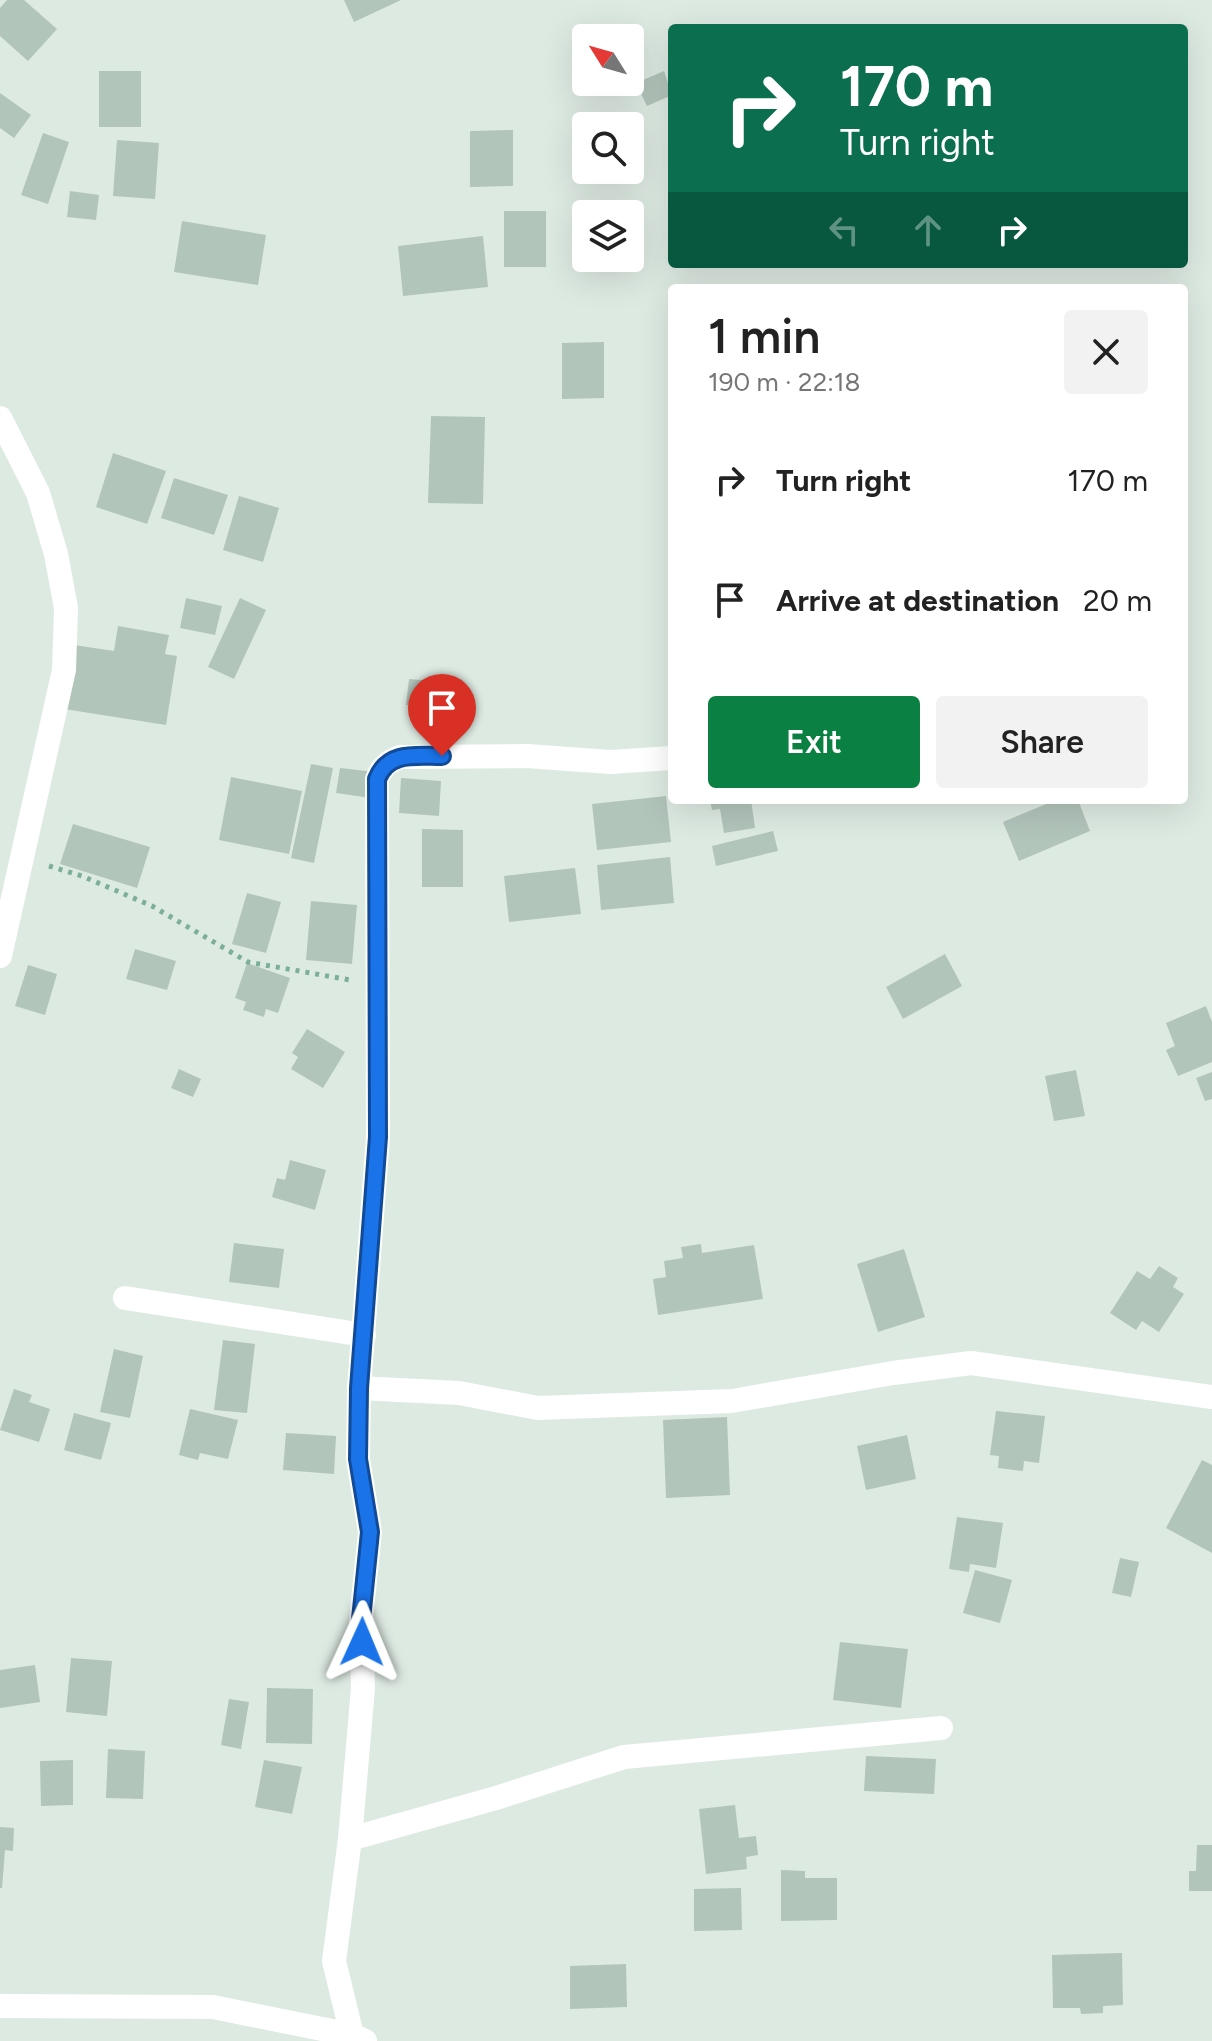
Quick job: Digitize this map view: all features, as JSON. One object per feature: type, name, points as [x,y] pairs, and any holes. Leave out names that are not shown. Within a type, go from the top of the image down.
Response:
[{"type":"street","points":[[0,418],[38,493],[56,554],[66,608],[64,670],[0,956]]},
{"type":"street","points":[[0,2006],[213,2007],[356,2039],[334,1961],[350,1839],[363,1688],[361,1619],[370,1532],[358,1459],[359,1388],[378,1137],[377,779],[389,761],[400,757],[527,756],[610,762],[668,758]]},
{"type":"street","points":[[125,1298],[364,1335]]},
{"type":"street","points":[[359,1388],[459,1393],[538,1408],[689,1403],[732,1401],[971,1363],[1212,1397]]},
{"type":"street","points":[[350,1839],[496,1798],[624,1757],[941,1728]]},
{"type":"path","points":[[21,855],[82,876],[152,906],[248,962],[379,984]]},
{"type":"building","points":[[7,0],[24,0],[57,29],[28,61],[0,36],[0,8]]},
{"type":"building","points":[[344,0],[401,0],[354,22]]},
{"type":"building","points":[[99,71],[141,71],[141,127],[99,127]]},
{"type":"building","points":[[664,71],[668,97],[647,106],[642,96],[644,80]]},
{"type":"building","points":[[0,93],[31,115],[14,138],[0,128]]},
{"type":"building","points":[[513,130],[513,186],[470,187],[470,131]]},
{"type":"building","points":[[43,133],[69,142],[48,204],[21,195]]},
{"type":"building","points":[[117,140],[159,143],[155,199],[113,196]]},
{"type":"building","points":[[70,191],[99,195],[96,220],[67,217]]},
{"type":"building","points":[[504,211],[546,211],[546,267],[504,267]]},
{"type":"building","points":[[182,221],[266,235],[258,285],[174,272]]},
{"type":"building","points":[[483,236],[488,287],[403,296],[398,246]]},
{"type":"building","points":[[604,342],[604,398],[562,399],[562,343]]},
{"type":"building","points":[[431,416],[485,417],[483,504],[428,503]]},
{"type":"building","points":[[113,453],[166,471],[147,524],[96,507]]},
{"type":"building","points":[[174,478],[228,495],[214,535],[161,518]]},
{"type":"building","points":[[239,496],[279,508],[263,562],[223,550]]},
{"type":"building","points":[[186,598],[222,606],[215,635],[180,628]]},
{"type":"building","points":[[240,598],[266,610],[234,679],[208,667]]},
{"type":"building","points":[[118,626],[169,635],[165,654],[177,656],[166,725],[64,709],[74,645],[114,651]]},
{"type":"building","points":[[409,679],[454,683],[446,730],[414,727],[416,706],[406,705]]},
{"type":"building","points":[[311,764],[333,768],[314,863],[291,858]]},
{"type":"building","points":[[340,768],[375,772],[371,798],[336,793]]},
{"type":"building","points":[[231,777],[302,791],[289,854],[219,840]]},
{"type":"building","points":[[401,778],[441,781],[439,816],[399,813]]},
{"type":"building","points":[[666,796],[671,842],[597,850],[592,804]]},
{"type":"building","points":[[711,804],[752,804],[755,828],[724,833],[720,809],[712,810]]},
{"type":"building","points":[[1046,804],[1080,804],[1090,831],[1019,861],[1003,822]]},
{"type":"building","points":[[73,824],[150,847],[137,888],[60,864]]},
{"type":"building","points":[[422,829],[463,830],[463,887],[422,887]]},
{"type":"building","points":[[773,831],[778,851],[716,866],[712,846]]},
{"type":"building","points":[[670,857],[674,903],[601,910],[597,865]]},
{"type":"building","points":[[575,868],[581,914],[509,922],[504,876]]},
{"type":"building","points":[[247,893],[281,902],[266,953],[232,944]]},
{"type":"building","points":[[311,901],[357,905],[352,964],[306,960]]},
{"type":"building","points":[[135,949],[176,961],[167,990],[126,979]]},
{"type":"building","points":[[945,954],[962,986],[903,1019],[886,987]]},
{"type":"building","points":[[247,963],[290,978],[278,1013],[266,1009],[264,1017],[243,1010],[246,1002],[235,998]]},
{"type":"building","points":[[28,965],[57,974],[45,1015],[15,1006]]},
{"type":"building","points":[[1206,1006],[1212,1022],[1212,1062],[1178,1076],[1166,1050],[1175,1046],[1166,1023]]},
{"type":"building","points":[[307,1029],[345,1052],[323,1088],[291,1069],[298,1057],[292,1053]]},
{"type":"building","points":[[179,1069],[201,1079],[193,1097],[171,1088]]},
{"type":"building","points":[[1076,1070],[1085,1116],[1054,1121],[1045,1076]]},
{"type":"building","points":[[1212,1072],[1212,1099],[1205,1101],[1196,1078]]},
{"type":"building","points":[[290,1160],[326,1170],[315,1210],[272,1197],[277,1178],[285,1180]]},
{"type":"building","points":[[234,1243],[284,1249],[279,1288],[229,1282]]},
{"type":"building","points":[[701,1244],[702,1253],[754,1245],[763,1299],[658,1315],[653,1279],[666,1277],[664,1261],[683,1258],[681,1247]]},
{"type":"building","points":[[904,1249],[925,1317],[878,1332],[857,1264]]},
{"type":"building","points":[[1159,1266],[1178,1278],[1173,1287],[1184,1294],[1159,1332],[1142,1321],[1136,1330],[1110,1313],[1137,1271],[1150,1279]]},
{"type":"building","points":[[223,1340],[255,1344],[247,1413],[214,1410]]},
{"type":"building","points":[[114,1349],[143,1356],[130,1418],[100,1412]]},
{"type":"building","points":[[14,1389],[32,1395],[29,1402],[50,1409],[39,1442],[0,1430]]},
{"type":"building","points":[[190,1409],[238,1420],[228,1459],[200,1453],[198,1460],[179,1455]]},
{"type":"building","points":[[996,1411],[1045,1416],[1039,1463],[1024,1461],[1023,1471],[998,1468],[999,1456],[990,1455]]},
{"type":"building","points":[[74,1413],[111,1423],[101,1460],[64,1450]]},
{"type":"building","points":[[727,1417],[730,1495],[666,1498],[663,1420]]},
{"type":"building","points":[[286,1433],[336,1436],[334,1474],[283,1470]]},
{"type":"building","points":[[907,1435],[916,1479],[866,1490],[857,1446]]},
{"type":"building","points":[[1202,1460],[1212,1465],[1212,1553],[1166,1528]]},
{"type":"building","points":[[957,1517],[1003,1523],[996,1568],[970,1564],[969,1572],[949,1569]]},
{"type":"building","points":[[1120,1558],[1139,1562],[1131,1597],[1112,1593]]},
{"type":"building","points":[[975,1570],[1012,1580],[1000,1623],[963,1613]]},
{"type":"building","points":[[840,1642],[908,1649],[901,1708],[833,1700]]},
{"type":"building","points":[[71,1658],[112,1661],[107,1716],[66,1712]]},
{"type":"building","points":[[35,1665],[40,1702],[0,1708],[0,1670]]},
{"type":"building","points":[[267,1688],[313,1689],[312,1744],[266,1743]]},
{"type":"building","points":[[229,1699],[249,1702],[241,1749],[221,1745]]},
{"type":"building","points":[[108,1749],[145,1751],[143,1799],[106,1798]]},
{"type":"building","points":[[866,1756],[936,1759],[934,1794],[864,1791]]},
{"type":"building","points":[[73,1760],[73,1805],[41,1806],[40,1761]]},
{"type":"building","points":[[264,1760],[302,1767],[292,1814],[255,1807]]},
{"type":"building","points":[[735,1805],[739,1838],[756,1836],[758,1855],[746,1857],[747,1869],[706,1874],[699,1809]]},
{"type":"building","points":[[0,1827],[14,1828],[13,1851],[5,1850],[2,1888],[0,1888]]},
{"type":"building","points":[[1197,1845],[1212,1845],[1212,1891],[1189,1891],[1189,1871],[1196,1871]]},
{"type":"building","points":[[781,1870],[805,1871],[805,1878],[837,1878],[837,1920],[781,1921]]},
{"type":"building","points":[[741,1888],[742,1930],[694,1931],[694,1889]]},
{"type":"building","points":[[1122,1953],[1123,2005],[1103,2006],[1103,2013],[1081,2014],[1080,2008],[1053,2008],[1052,1955]]},
{"type":"building","points":[[626,1964],[627,2007],[570,2009],[570,1966]]},
{"type":"route","points":[[362,1642],[361,1619],[370,1532],[358,1459],[359,1388],[378,1137],[377,779],[389,761],[400,757],[442,756]]}]
